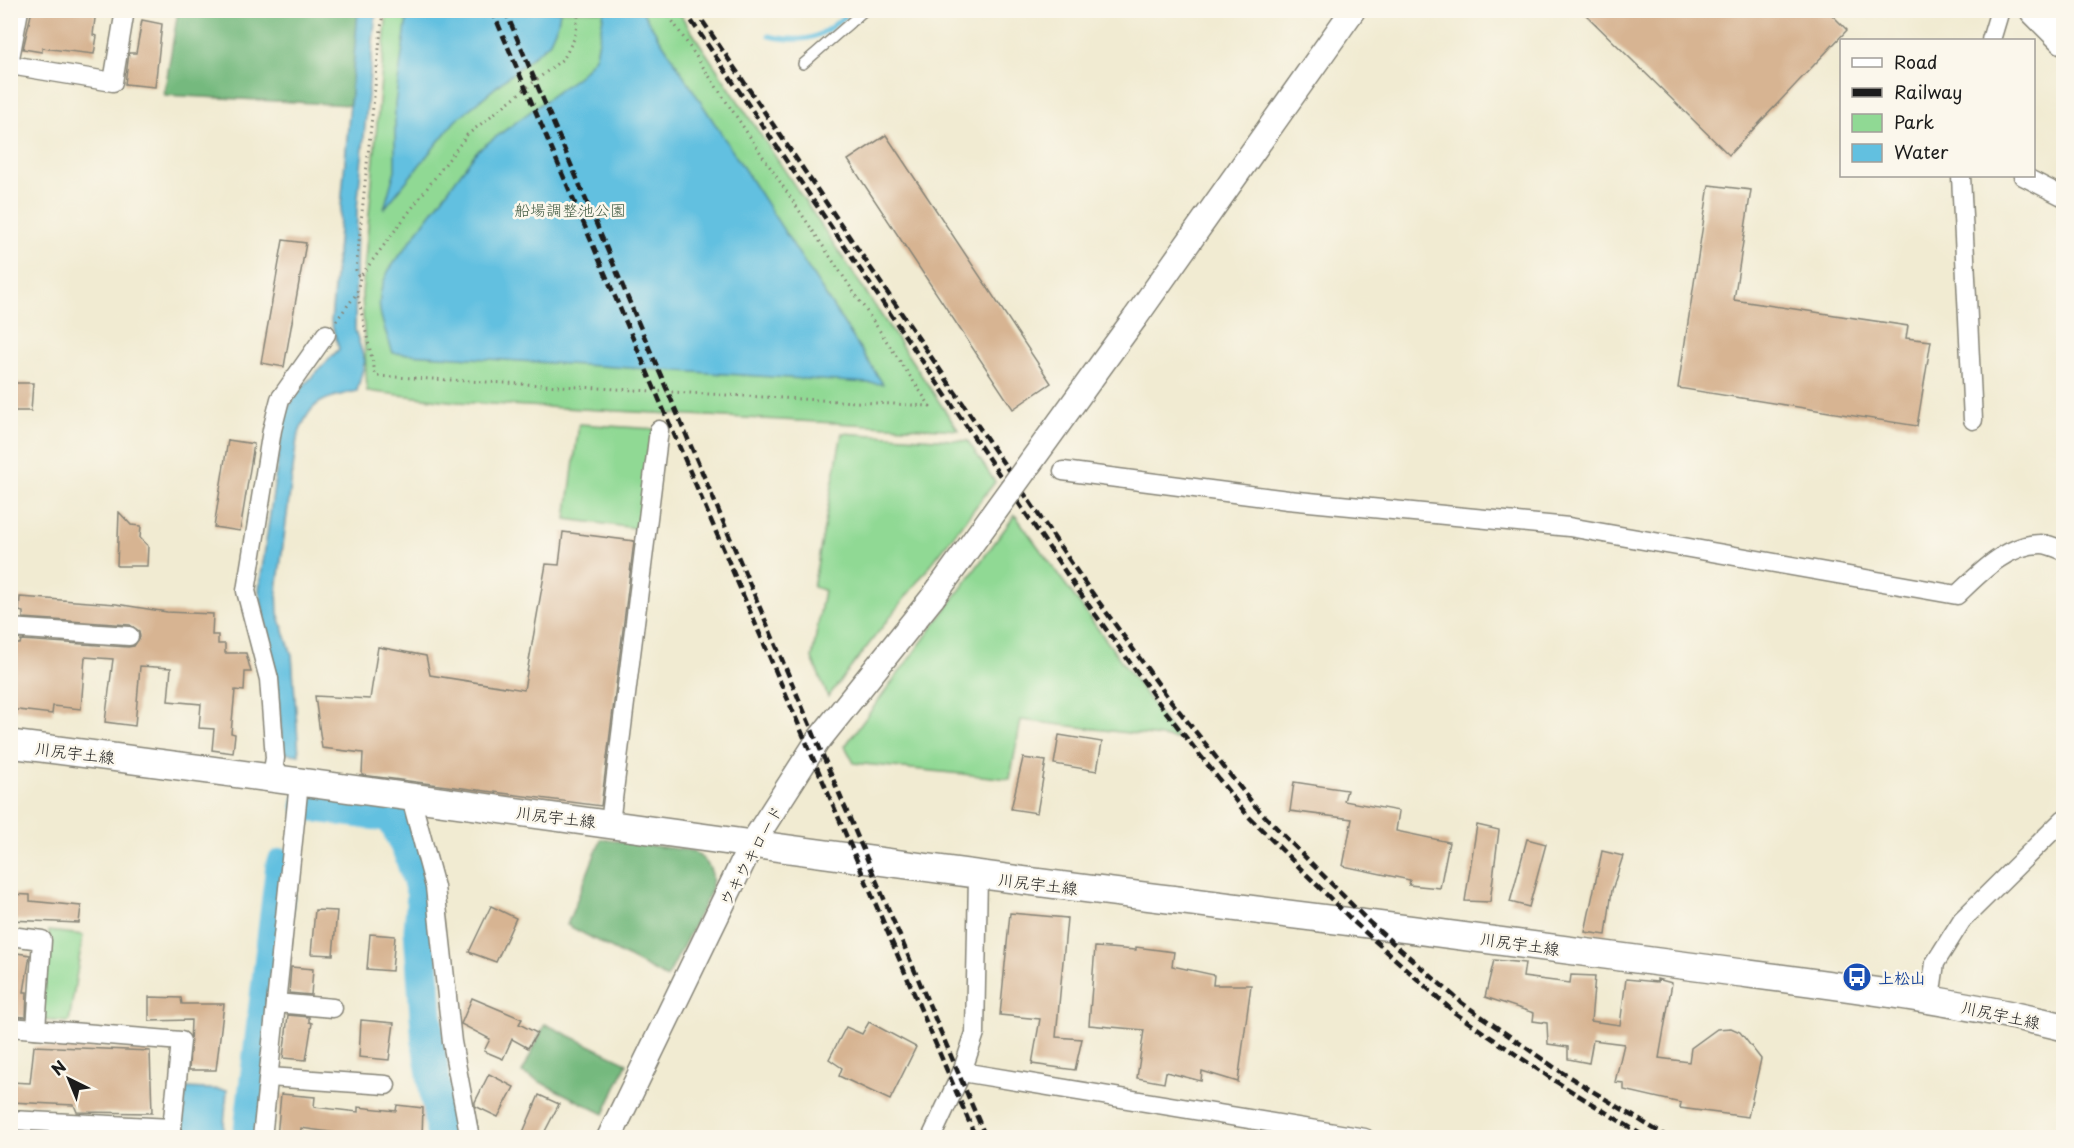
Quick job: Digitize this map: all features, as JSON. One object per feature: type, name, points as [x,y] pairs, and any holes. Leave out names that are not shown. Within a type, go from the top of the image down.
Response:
[{"type":"main road","points":[[2035,10],[2064,39]]},
{"type":"main road","name":"川尻宇土線","points":[[10,744],[610,823],[978,876],[1382,925],[1930,999],[2064,1028]]},
{"type":"street","points":[[10,58],[19,10]]},
{"type":"street","points":[[10,65],[113,82],[125,10]]},
{"type":"street","name":"ウキウキロード","points":[[609,1137],[751,845],[817,742],[933,597],[1135,318],[1353,10]]},
{"type":"street","points":[[1991,39],[2000,10]]},
{"type":"street","points":[[1961,177],[1973,420]]},
{"type":"street","points":[[2025,177],[2064,196]]},
{"type":"street","points":[[272,777],[275,758],[269,680],[246,591],[272,430],[280,399],[326,334]]},
{"type":"street","points":[[610,823],[659,430]]},
{"type":"street","points":[[1063,471],[1266,498],[1569,527],[1957,595],[1988,567],[2016,548],[2042,544],[2064,551]]},
{"type":"street","points":[[10,628],[129,636]]},
{"type":"street","points":[[262,1137],[299,783]]},
{"type":"street","points":[[411,798],[435,886],[452,1042],[470,1137]]},
{"type":"street","points":[[1930,999],[1935,963],[1962,920],[2064,819]]},
{"type":"street","points":[[931,1137],[962,1072],[975,1033],[978,876]]},
{"type":"street","points":[[10,936],[42,940],[36,1029]]},
{"type":"street","points":[[276,1003],[333,1008]]},
{"type":"street","points":[[10,1027],[181,1041],[171,1133],[10,1120]]},
{"type":"street","points":[[962,1072],[1365,1137]]},
{"type":"street","points":[[269,1077],[387,1085]]},
{"type":"lane","points":[[803,64],[865,10]]},
{"type":"path","points":[[360,277],[356,270],[383,10]]},
{"type":"path","points":[[579,10],[574,39],[564,58],[467,135],[360,277],[357,293],[376,376],[930,406],[665,10]]},
{"type":"path","points":[[326,334],[357,293]]},
{"type":"green space","points":[[178,11],[360,11],[350,105],[164,95]]},
{"type":"green space","name":"船場調整池公園","points":[[387,11],[678,11],[958,430],[457,402],[367,391],[362,294]]},
{"type":"green space","points":[[579,424],[654,429],[642,529],[566,519]]},
{"type":"green space","points":[[842,433],[968,441],[995,482],[828,697],[812,658],[824,590],[813,587]]},
{"type":"green space","points":[[1015,515],[1178,739],[1021,720],[1010,779],[854,763],[845,746]]},
{"type":"green space","points":[[601,839],[693,851],[710,869],[713,880],[710,893],[667,978],[567,925]]},
{"type":"green space","points":[[49,931],[83,935],[69,1022],[41,1020]]},
{"type":"green space","points":[[545,1024],[627,1063],[604,1114],[522,1073]]},
{"type":"water","points":[[358,11],[376,11],[357,209],[355,330],[365,361],[357,391],[318,404],[307,416],[297,439],[277,590],[278,613],[292,655],[299,755],[283,753],[277,685],[259,590],[285,411],[305,384],[339,349],[331,322]]},
{"type":"water","points":[[408,11],[560,11],[558,23],[549,43],[455,121],[384,209],[395,170],[395,104]]},
{"type":"water","points":[[604,11],[642,11],[883,384],[393,353],[382,321],[379,302],[380,292],[389,270],[477,151],[581,74],[596,56]]},
{"type":"water","points":[[186,1088],[227,1090],[223,1137],[181,1137]]},
{"type":"building","points":[[32,10],[96,10],[93,35],[97,36],[94,54],[42,48],[42,52],[23,49]]},
{"type":"building","points":[[1581,10],[1827,10],[1847,30],[1729,155]]},
{"type":"building","points":[[142,20],[162,24],[155,87],[125,84],[129,53],[136,53]]},
{"type":"building","points":[[886,135],[1051,383],[1013,409],[848,160]]},
{"type":"building","points":[[1709,185],[1751,190],[1734,300],[1908,326],[1906,338],[1931,341],[1917,426],[1678,388]]},
{"type":"building","points":[[283,240],[306,243],[284,367],[261,363]]},
{"type":"building","points":[[10,383],[33,383],[31,411],[10,411]]},
{"type":"building","points":[[228,440],[254,444],[240,531],[214,527]]},
{"type":"building","points":[[119,512],[131,525],[141,526],[140,538],[148,546],[147,566],[117,566]]},
{"type":"building","points":[[563,532],[634,541],[601,806],[362,775],[363,753],[322,748],[315,696],[370,699],[378,647],[426,656],[430,675],[524,690],[546,564],[559,565]]},
{"type":"building","points":[[20,597],[116,604],[167,612],[213,614],[212,635],[218,635],[218,644],[225,644],[225,653],[246,653],[251,672],[245,672],[244,691],[235,690],[231,733],[235,734],[233,753],[212,750],[214,729],[199,728],[201,704],[168,701],[171,668],[140,666],[135,726],[105,722],[113,659],[85,657],[81,709],[53,706],[52,714],[10,709],[10,644],[20,644],[21,640],[128,647],[134,646],[140,637],[139,631],[130,625],[23,618],[23,612],[19,611]]},
{"type":"building","points":[[1059,735],[1102,742],[1097,771],[1054,764]]},
{"type":"building","points":[[1023,758],[1046,761],[1037,813],[1011,809]]},
{"type":"building","points":[[1294,782],[1347,790],[1344,801],[1399,811],[1396,831],[1449,842],[1440,888],[1409,885],[1410,880],[1343,866],[1352,819],[1290,811]]},
{"type":"building","points":[[1477,825],[1499,830],[1490,902],[1465,901]]},
{"type":"building","points":[[1527,839],[1546,844],[1529,907],[1510,902]]},
{"type":"building","points":[[1602,851],[1623,856],[1612,890],[1606,935],[1585,932]]},
{"type":"building","points":[[10,894],[30,895],[30,901],[81,906],[79,923],[10,920]]},
{"type":"building","points":[[491,906],[516,918],[496,962],[469,952]]},
{"type":"building","points":[[315,910],[337,911],[333,955],[311,954]]},
{"type":"building","points":[[1010,913],[1067,918],[1056,1037],[1082,1039],[1075,1070],[1032,1064],[1040,1019],[1000,1015]]},
{"type":"building","points":[[370,934],[395,936],[392,971],[367,969]]},
{"type":"building","points":[[1095,947],[1136,950],[1136,947],[1174,952],[1172,966],[1214,975],[1213,985],[1251,985],[1238,1082],[1202,1071],[1201,1081],[1166,1072],[1164,1083],[1137,1078],[1144,1030],[1089,1025]]},
{"type":"building","points":[[10,952],[30,955],[24,992],[27,992],[26,1017],[10,1016]]},
{"type":"building","points":[[1494,960],[1525,963],[1523,977],[1570,983],[1571,975],[1595,976],[1591,1021],[1620,1025],[1626,979],[1657,982],[1657,979],[1672,983],[1659,1058],[1689,1062],[1691,1048],[1717,1029],[1731,1028],[1740,1032],[1761,1059],[1748,1117],[1680,1108],[1681,1103],[1624,1090],[1624,1083],[1615,1082],[1624,1044],[1593,1040],[1589,1063],[1568,1059],[1568,1047],[1548,1044],[1547,1023],[1533,1021],[1534,1013],[1485,997]]},
{"type":"building","points":[[291,967],[313,969],[311,995],[289,993]]},
{"type":"building","points":[[149,997],[181,998],[182,1004],[224,1004],[216,1070],[189,1070],[191,1020],[149,1021]]},
{"type":"building","points":[[472,998],[522,1019],[519,1024],[537,1033],[528,1048],[512,1039],[503,1059],[484,1051],[490,1039],[461,1024]]},
{"type":"building","points":[[288,1015],[309,1017],[309,1022],[312,1023],[306,1060],[283,1058]]},
{"type":"building","points":[[361,1020],[394,1023],[389,1060],[359,1057]]},
{"type":"building","points":[[869,1022],[916,1047],[890,1100],[839,1076],[842,1068],[829,1059],[846,1027],[862,1034]]},
{"type":"building","points":[[34,1046],[150,1051],[152,1113],[77,1112],[74,1105],[10,1102],[10,1082],[30,1083]]},
{"type":"building","points":[[489,1074],[514,1087],[498,1117],[475,1106]]},
{"type":"building","points":[[281,1094],[315,1097],[314,1107],[358,1112],[358,1107],[396,1111],[397,1105],[423,1108],[422,1137],[367,1137],[301,1128],[300,1137],[277,1137]]},
{"type":"building","points":[[539,1095],[559,1104],[542,1137],[521,1137]]},
{"type":"waterway","points":[[769,36],[783,39],[805,39],[832,27],[852,10]]},
{"type":"waterway","points":[[308,805],[392,816],[410,853],[423,894],[420,930],[428,1043],[443,1138]]},
{"type":"waterway","points":[[249,1138],[282,865]]},
{"type":"railway","points":[[492,10],[976,1138]]},
{"type":"railway","points":[[505,10],[986,1138]]},
{"type":"railway","points":[[684,10],[1077,589],[1159,703],[1247,815],[1354,922],[1455,1013],[1552,1079],[1647,1138]]},
{"type":"railway","points":[[695,10],[1085,583],[1167,696],[1255,806],[1370,923],[1462,1003],[1558,1070],[1669,1138]]},
{"type":"place","name":"上松山","points":[[1857,977]]}]
